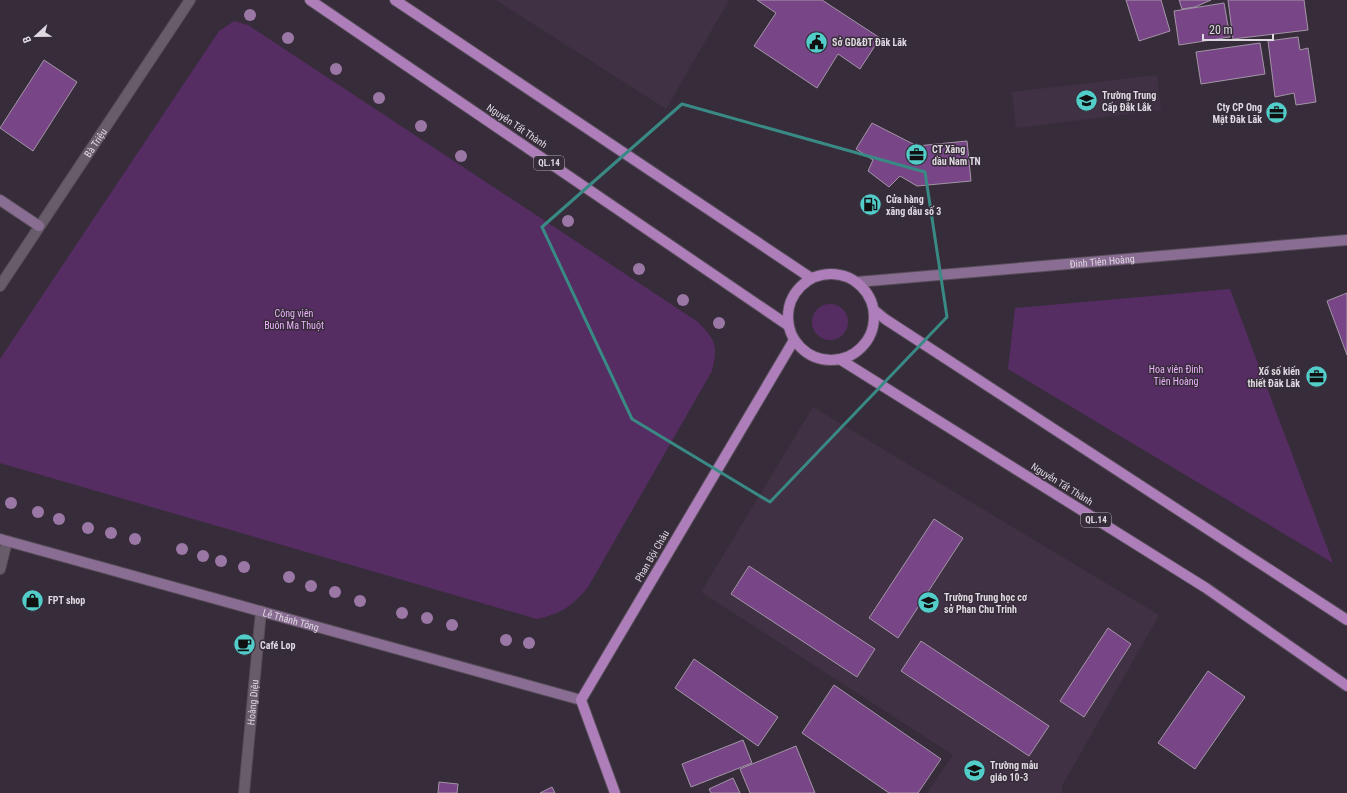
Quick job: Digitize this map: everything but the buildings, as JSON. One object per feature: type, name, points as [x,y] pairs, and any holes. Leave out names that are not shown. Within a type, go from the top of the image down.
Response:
[{"type":"main road","name":"Nguyễn Tất Thành","points":[[310,0],[788,326]]},
{"type":"main road","points":[[395,0],[811,278]]},
{"type":"main road","points":[[0,200],[39,226]]},
{"type":"main road","name":"Đinh Tiên Hoàng","points":[[857,282],[1347,240]]},
{"type":"main road","points":[[823,274],[846,276],[857,282],[865,290],[874,310],[872,333],[866,344],[850,357],[841,360],[828,361],[815,358],[803,351],[794,340],[788,326],[788,314],[791,300],[799,287],[811,278],[823,274]]},
{"type":"main road","points":[[874,310],[1347,620]]},
{"type":"main road","name":"Phan Bội Châu","points":[[582,700],[794,340]]},
{"type":"main road","name":"Nguyễn Tất Thành","points":[[841,360],[1206,588],[1347,686]]},
{"type":"main road","name":"Lê Thánh Tông","points":[[4,540],[582,700]]},
{"type":"main road","points":[[582,700],[615,793]]},
{"type":"street","name":"Bà Triệu","points":[[0,286],[190,0]]},
{"type":"street","points":[[0,569],[4,540]]},
{"type":"street","name":"Hoàng Diệu","points":[[244,793],[261,611]]},
{"type":"highlighted area","points":[[682,104],[925,172],[947,317],[770,502],[632,419],[542,227]]},
{"type":"shaded area","points":[[496,0],[729,0],[666,109]]},
{"type":"shaded area","name":"Trường Trung Cấp Đắk Lắk","points":[[1157,75],[1161,110],[1016,128],[1012,92]]},
{"type":"shaded area","name":"Trường Trung học cơ sở Phan Chu Trinh","points":[[813,407],[1159,615],[1062,786],[1062,793],[927,793],[953,755],[701,592]]},
{"type":"green space","name":"Công viên Buôn Ma Thuột","points":[[234,21],[248,25],[698,322],[712,339],[715,355],[712,371],[588,587],[577,599],[559,612],[537,619],[0,463],[0,359],[219,31]]},
{"type":"green space","name":"Hoa viên Đinh Tiên Hoàng","points":[[1230,289],[1333,563],[1008,369],[1015,308]]},
{"type":"green space","points":[[834,304],[843,309],[847,315],[847,329],[843,335],[834,340],[826,340],[817,335],[813,329],[812,318],[817,309],[823,305]]},
{"type":"place","name":"Sở GD&ĐT Đăk Lăk","points":[[817,42]]},
{"type":"place","name":"Trường Trung Cấp Đắk Lắk","points":[[1087,101]]},
{"type":"place","name":"Cty CP Ong Mật Đăk Lăk","points":[[1277,113]]},
{"type":"place","name":"CT Xăng dầu Nam TN","points":[[916,155]]},
{"type":"place","name":"Cửa hàng xăng dầu số 3","points":[[870,205]]},
{"type":"place","name":"Xổ số kiến thiết Đăk Lăk","points":[[1316,377]]},
{"type":"place","name":"FPT shop","points":[[32,600]]},
{"type":"place","name":"Trường Trung học cơ sở Phan Chu Trinh","points":[[929,603]]},
{"type":"place","name":"Café Lop","points":[[244,645]]},
{"type":"place","name":"Trường mẫu giáo 10-3","points":[[975,771]]}]
